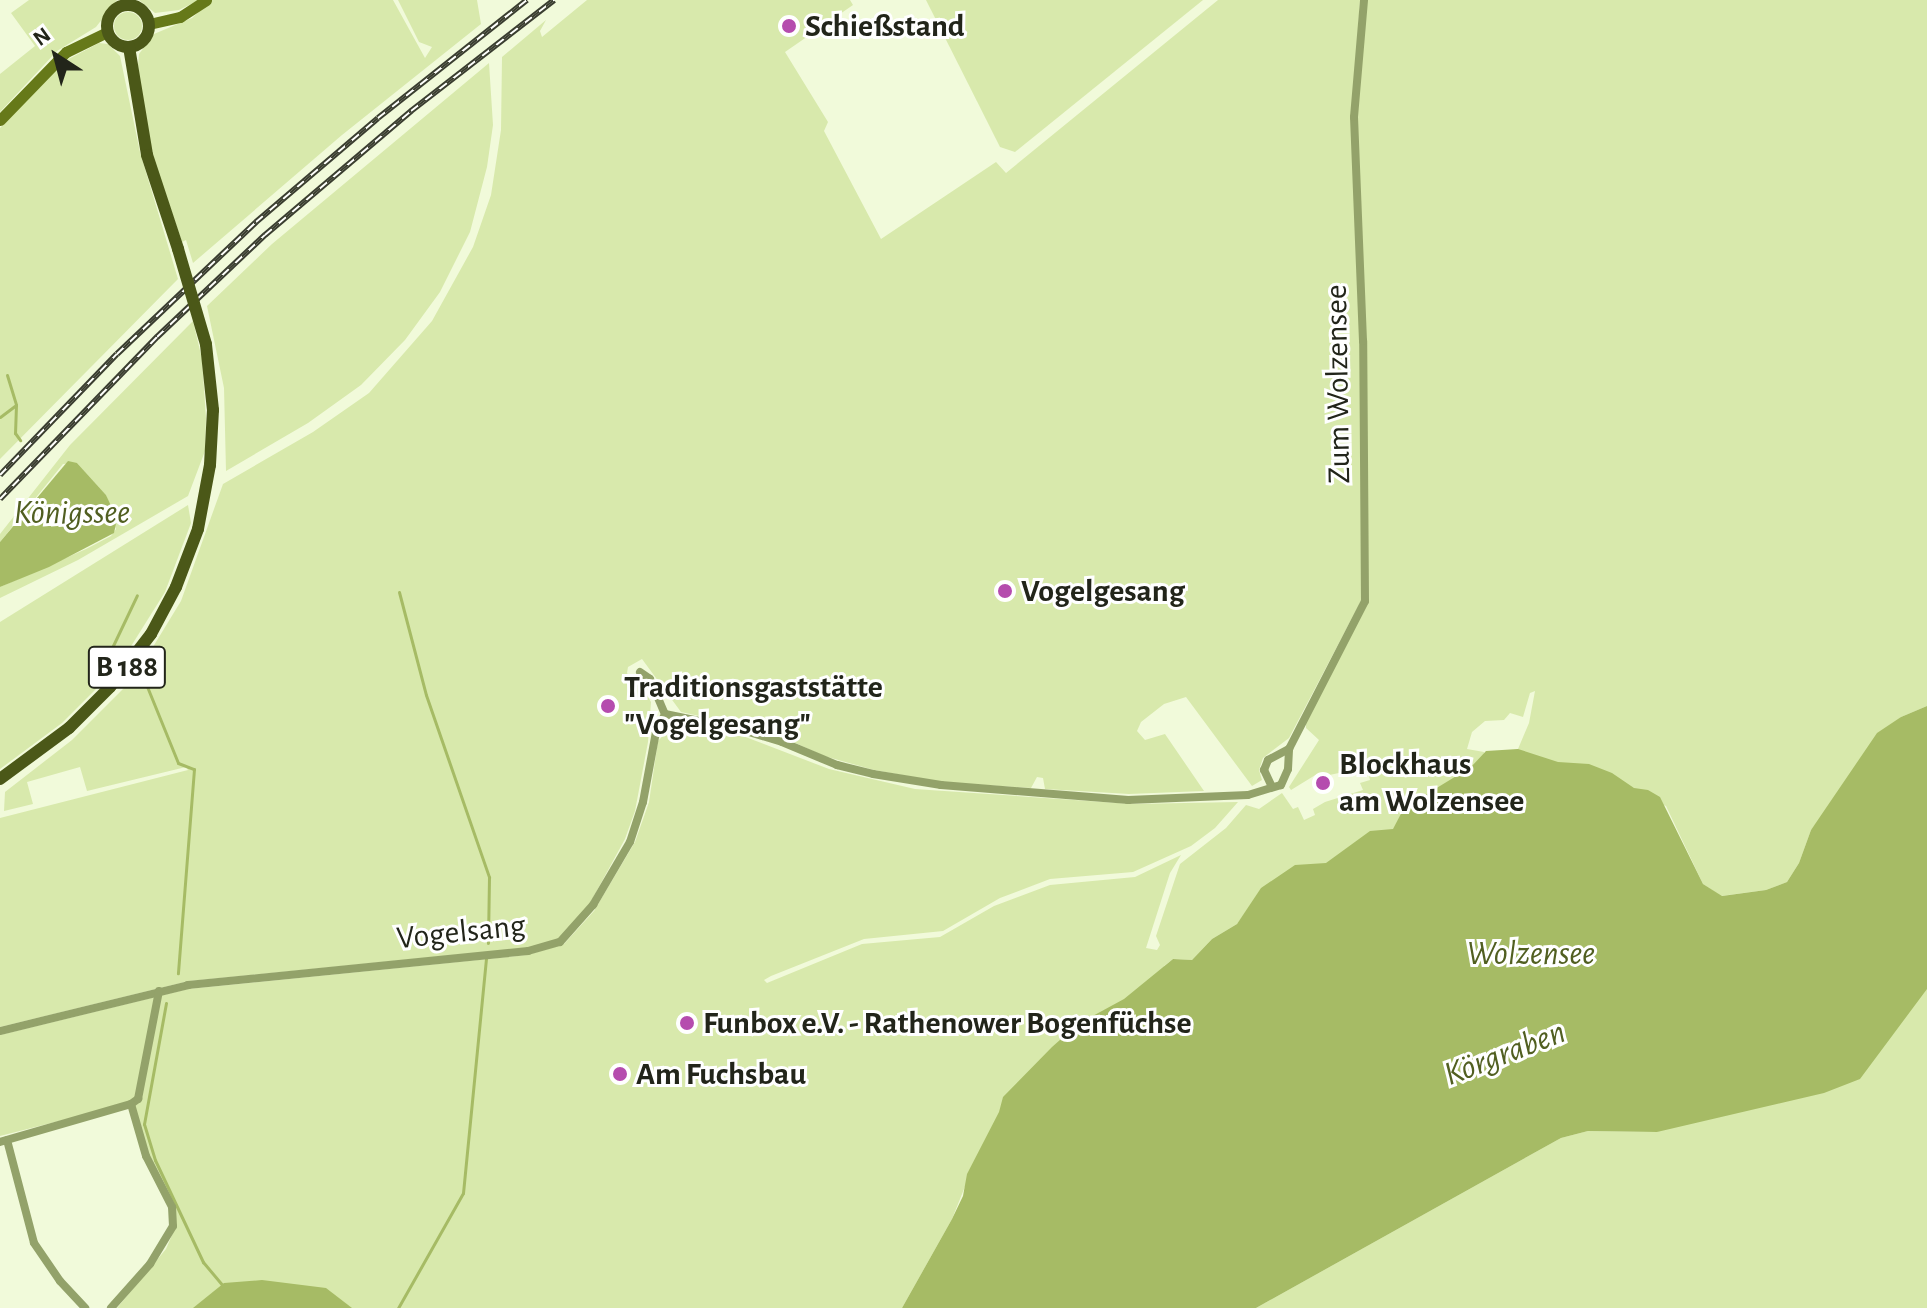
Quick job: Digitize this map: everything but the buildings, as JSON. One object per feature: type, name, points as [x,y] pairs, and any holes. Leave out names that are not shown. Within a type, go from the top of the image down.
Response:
[{"type":"main road","points":[[149,24],[180,17],[206,0]]},
{"type":"main road","points":[[127,3],[142,10],[149,24],[144,40],[129,47],[116,43],[107,32],[109,17],[127,3]]},
{"type":"main road","points":[[0,120],[66,52],[107,32]]},
{"type":"main road","name":"B 188","points":[[0,779],[83,715],[132,661],[176,587],[201,515],[210,465],[213,410],[206,344],[147,155],[129,47]]},
{"type":"street","name":"Zum Wolzensee","points":[[1289,749],[1268,760],[1264,770],[1272,787],[1281,785],[1288,769],[1289,749],[1365,601],[1363,341],[1354,117],[1364,0]]},
{"type":"street","points":[[640,672],[650,679],[665,714],[739,729],[782,742],[837,765],[941,785],[1128,800],[1248,795],[1272,787]]},
{"type":"street","name":"Vogelsang","points":[[0,1031],[188,985],[528,951],[560,942],[593,905],[630,842],[643,802],[656,732],[665,714]]},
{"type":"street","points":[[85,1308],[60,1281],[34,1243],[4,1141],[131,1104],[138,1099],[159,991]]},
{"type":"street","points":[[111,1308],[150,1264],[173,1226],[172,1207],[146,1156],[131,1104]]},
{"type":"shaded area","points":[[29,0],[117,0],[96,27],[57,51],[0,112],[0,74],[35,46],[11,13]]},
{"type":"shaded area","points":[[139,0],[199,0],[179,10],[155,13]]},
{"type":"shaded area","points":[[212,0],[393,0],[425,58],[432,47],[419,42],[398,0],[477,0],[481,24],[342,135],[193,263],[186,240],[182,242],[156,166],[142,111],[138,65],[139,54],[154,34],[192,18]]},
{"type":"shaded area","points":[[587,0],[850,0],[853,5],[785,52],[828,122],[824,131],[881,239],[996,162],[1006,173],[1218,0],[1360,0],[1352,120],[1360,347],[1362,599],[1289,738],[1263,758],[1259,770],[1262,780],[1252,786],[1186,697],[1164,704],[1141,722],[1137,731],[1145,740],[1165,734],[1204,791],[1129,794],[1045,789],[1043,778],[1037,777],[1031,788],[941,782],[874,770],[824,756],[769,731],[681,712],[642,659],[628,667],[627,673],[634,684],[642,687],[651,702],[648,742],[635,811],[625,839],[589,905],[559,940],[526,948],[189,981],[0,1027],[0,818],[188,770],[186,767],[87,791],[80,767],[27,782],[33,804],[4,811],[5,792],[72,740],[134,678],[181,601],[223,484],[313,432],[369,393],[432,321],[473,247],[491,195],[501,130],[502,57],[546,20],[540,31],[542,37]]},
{"type":"shaded area","points":[[926,0],[1203,0],[1015,152],[1000,147]]},
{"type":"shaded area","points":[[1367,0],[1927,0],[1927,706],[1901,717],[1811,830],[1799,863],[1787,882],[1766,890],[1721,896],[1703,884],[1666,806],[1514,750],[1518,749],[1529,723],[1535,691],[1530,693],[1523,717],[1510,713],[1504,720],[1485,721],[1472,732],[1467,749],[1484,752],[1483,766],[1427,810],[1246,912],[1237,924],[1212,939],[1192,960],[1173,959],[1164,966],[1163,986],[966,1184],[952,1219],[902,1308],[117,1308],[166,1249],[175,1228],[175,1210],[147,1156],[130,1103],[0,1136],[0,1035],[188,989],[527,955],[564,944],[594,911],[635,842],[649,802],[658,741],[671,727],[688,725],[735,733],[829,769],[915,789],[1132,804],[1238,802],[1215,828],[1191,846],[1133,872],[1050,879],[1000,898],[943,931],[864,939],[771,976],[764,980],[767,983],[862,944],[940,937],[994,906],[1050,885],[1135,877],[1181,855],[1170,873],[1146,948],[1157,950],[1160,945],[1156,936],[1180,864],[1226,828],[1246,805],[1259,809],[1282,793],[1293,809],[1298,807],[1304,820],[1315,815],[1313,809],[1325,802],[1363,790],[1360,783],[1370,780],[1367,767],[1320,777],[1317,774],[1291,790],[1289,787],[1319,740],[1306,728],[1306,722],[1368,599],[1356,118]]},
{"type":"shaded area","points":[[128,12],[138,16],[142,26],[138,36],[128,40],[118,36],[114,26],[118,16]]},
{"type":"shaded area","points":[[99,43],[108,44],[120,56],[140,152],[178,279],[0,459],[0,128],[63,62]]},
{"type":"shaded area","points":[[489,63],[493,125],[487,167],[470,232],[440,292],[405,340],[361,385],[308,423],[226,471],[224,388],[207,306],[272,244]]},
{"type":"shaded area","points":[[193,321],[202,359],[206,418],[205,451],[188,496],[78,560],[0,598],[0,587],[86,549],[111,536],[116,529],[106,495],[77,463],[63,464],[0,542],[0,534],[70,445]]},
{"type":"shaded area","points":[[188,505],[191,523],[165,592],[118,667],[62,723],[0,769],[0,622]]},
{"type":"shaded area","points":[[1927,962],[1927,1308],[1256,1308],[1561,1138],[1588,1131],[1657,1132]]},
{"type":"water","name":"Königssee","points":[[68,461],[77,463],[106,495],[117,519],[114,533],[49,567],[0,587],[0,542]]},
{"type":"water","name":"Wolzensee","points":[[1927,706],[1927,989],[1860,1079],[1824,1093],[1657,1132],[1588,1131],[1561,1138],[1256,1308],[902,1308],[952,1219],[963,1196],[967,1174],[999,1112],[1003,1097],[1052,1047],[1078,1024],[1124,999],[1173,959],[1192,960],[1212,939],[1237,924],[1261,888],[1295,865],[1326,863],[1370,831],[1393,829],[1404,808],[1471,767],[1486,751],[1518,749],[1558,762],[1589,764],[1612,773],[1634,788],[1648,790],[1660,797],[1703,884],[1722,896],[1766,890],[1787,882],[1799,863],[1811,830],[1877,733],[1901,717]]},
{"type":"water","points":[[262,1280],[326,1288],[352,1308],[193,1308],[224,1283]]},
{"type":"waterway","points":[[7,375],[16,405],[15,433],[20,440]]},
{"type":"waterway","points":[[0,417],[16,405]]},
{"type":"waterway","points":[[399,592],[426,695],[489,877],[488,943]]},
{"type":"waterway","points":[[109,654],[137,595]]},
{"type":"waterway","points":[[146,684],[178,763],[194,769],[178,973]]},
{"type":"waterway","points":[[398,1308],[463,1193],[486,958]]},
{"type":"waterway","points":[[166,1003],[144,1124],[155,1160],[203,1262],[223,1286]]},
{"type":"railway","points":[[0,475],[117,354],[256,222],[378,118],[527,0]]},
{"type":"railway","points":[[0,499],[157,337],[265,235],[411,111],[554,0]]},
{"type":"place","name":"Schießstand","points":[[789,26]]},
{"type":"place","name":"Vogelgesang","points":[[1005,591]]},
{"type":"place","name":"Traditionsgaststätte \"Vogelgesang\"","points":[[608,706]]},
{"type":"place","name":"Blockhaus am Wolzensee","points":[[1323,783]]},
{"type":"place","name":"Funbox e.V. - Rathenower Bogenfüchse","points":[[687,1023]]},
{"type":"place","name":"Am Fuchsbau","points":[[620,1074]]},
{"type":"water label","name":"Körgraben","points":[[1505,1054]]}]
